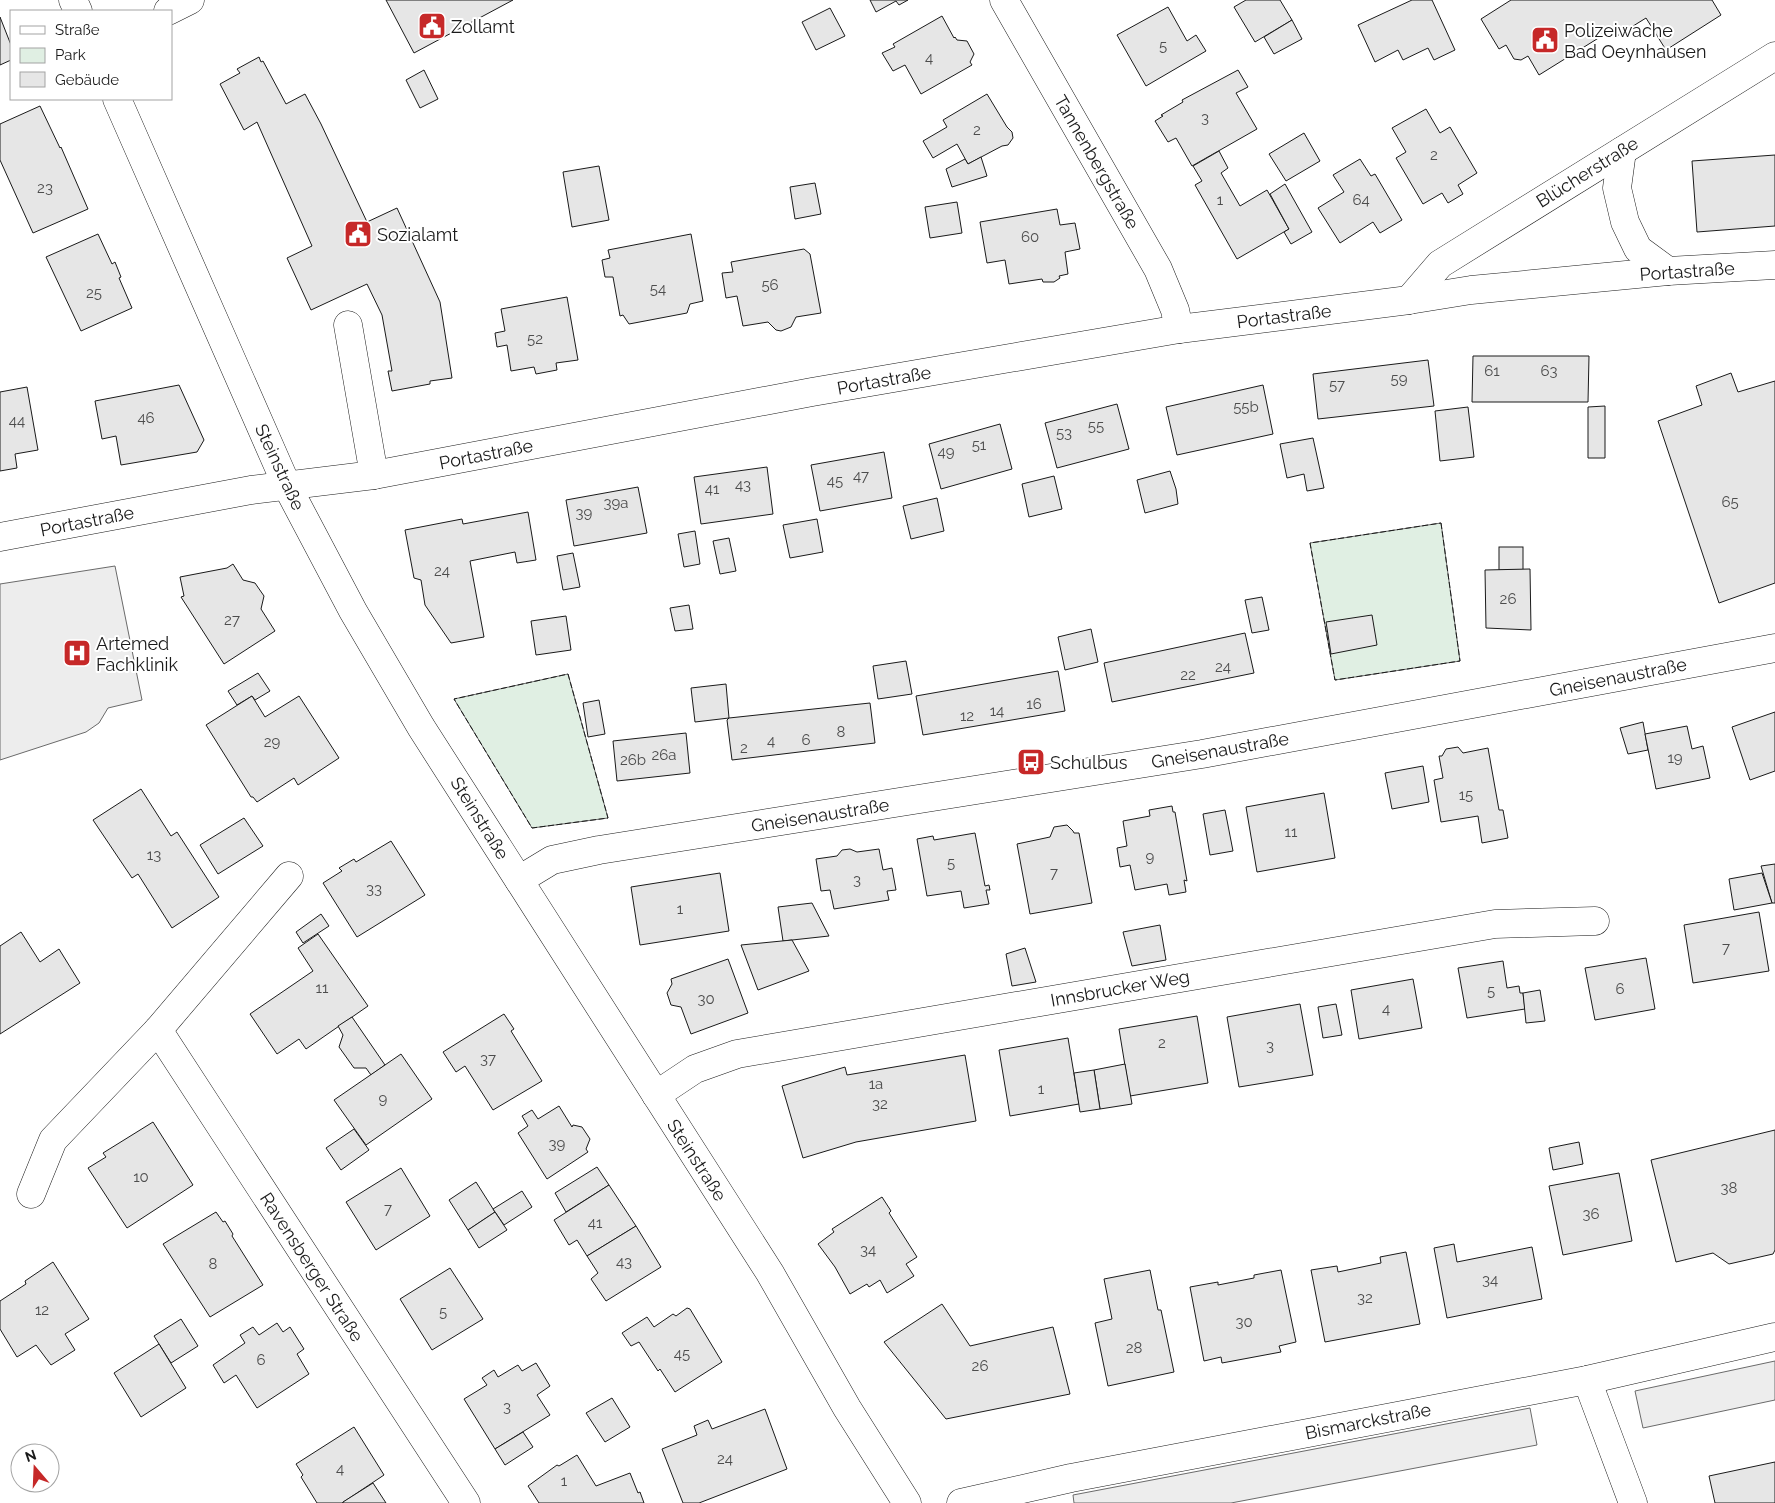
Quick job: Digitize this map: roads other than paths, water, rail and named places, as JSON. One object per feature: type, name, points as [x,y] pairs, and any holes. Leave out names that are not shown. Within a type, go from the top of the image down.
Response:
[{"type":"street","points":[[170,10],[190,0]]},
{"type":"street","name":"Tannenbergstraße","points":[[1004,0],[1158,269],[1176,310],[1179,329]]},
{"type":"street","name":"Blücherstraße","points":[[1409,300],[1440,264],[1775,56]]},
{"type":"street","name":"Steinstraße","points":[[117,100],[287,486],[353,611],[412,710],[519,880],[770,1273],[847,1408],[907,1503]]},
{"type":"street","points":[[1622,152],[1617,188],[1625,222],[1638,249],[1668,271]]},
{"type":"street","name":"Portastraße","points":[[0,537],[251,490],[374,475],[812,392],[1179,329],[1409,300],[1471,290],[1668,271],[1775,265]]},
{"type":"street","points":[[348,325],[374,475]]},
{"type":"street","name":"Gneisenaustraße","points":[[519,880],[552,860],[599,850],[1202,754],[1775,648]]},
{"type":"street","points":[[31,1194],[52,1140],[158,1030],[289,876]]},
{"type":"street","name":"Innsbrucker Weg","points":[[656,1095],[695,1069],[737,1054],[1495,924],[1595,921]]},
{"type":"street","name":"Ravensberger Straße","points":[[158,1030],[466,1503]]},
{"type":"street","name":"Bismarckstraße","points":[[961,1503],[1071,1478],[1588,1380],[1775,1337]]},
{"type":"street","points":[[1588,1380],[1633,1503]]},
{"type":"place","name":"Zollamt","points":[[432,26]]},
{"type":"place","name":"Polizeiwache Bad Oeynhausen","points":[[1545,40]]},
{"type":"place","name":"Sozialamt","points":[[358,234]]},
{"type":"place","name":"Artemed Fachklinik","points":[[77,653]]},
{"type":"place","name":"Schulbus","points":[[1031,762]]}]
